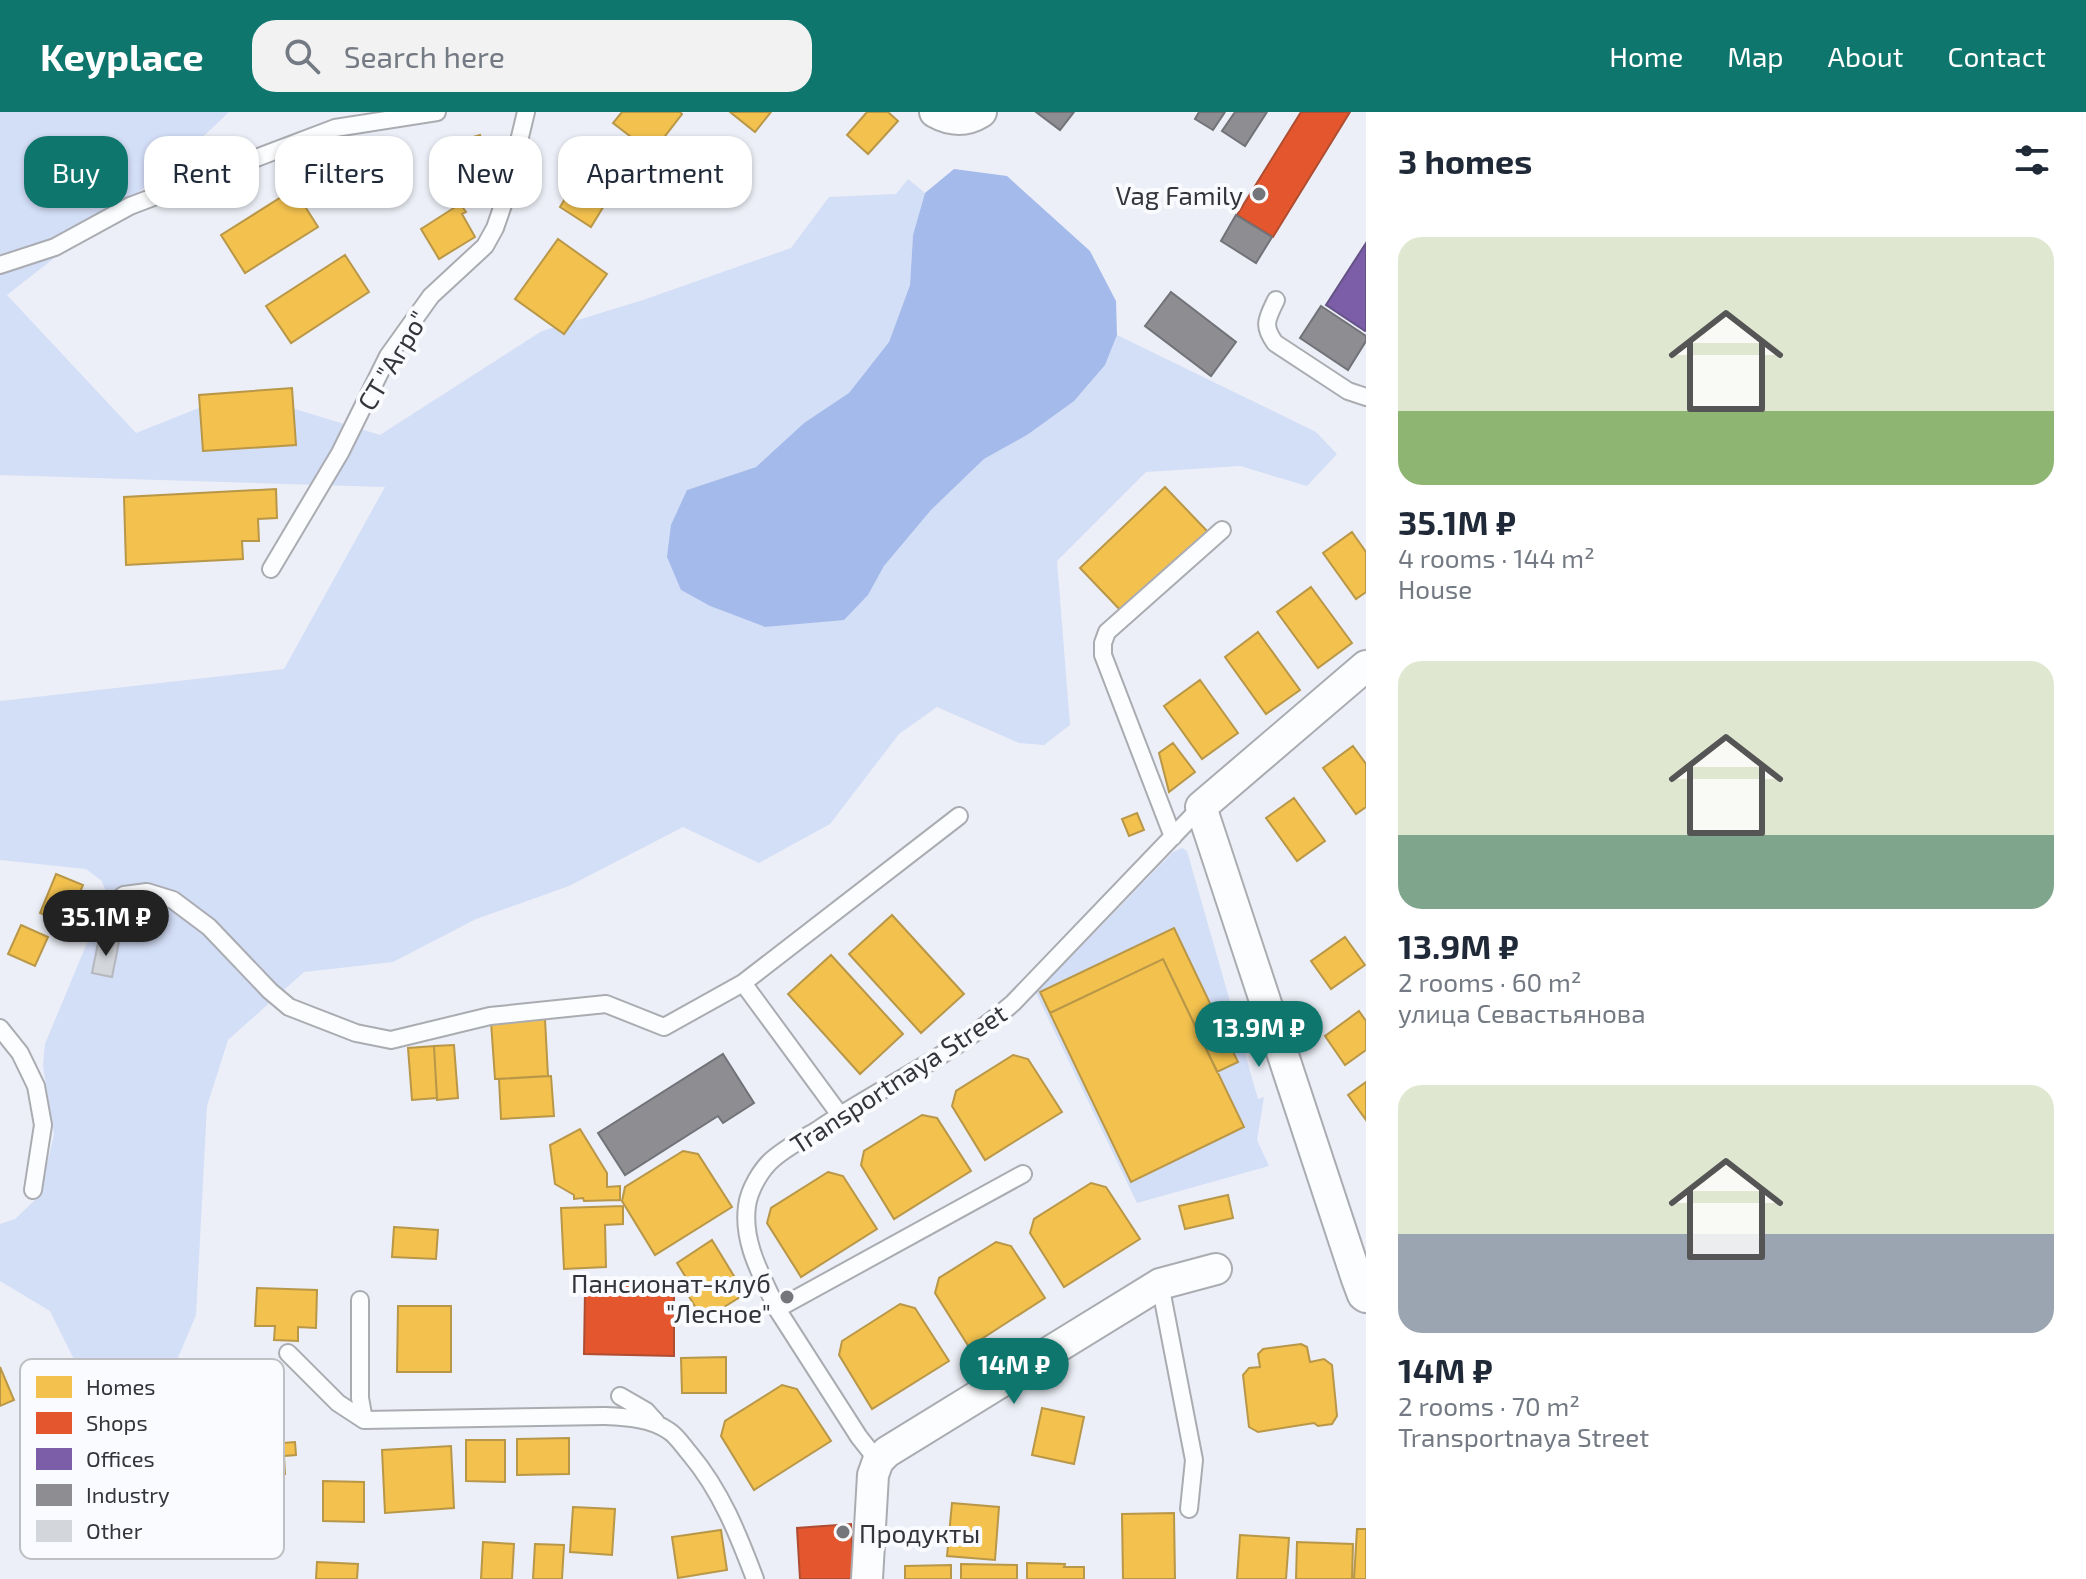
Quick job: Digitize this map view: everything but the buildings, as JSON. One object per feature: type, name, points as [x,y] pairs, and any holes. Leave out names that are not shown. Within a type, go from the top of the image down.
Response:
[{"type":"street","points":[[935,112],[946,118],[962,120],[981,112]]},
{"type":"street","points":[[1366,666],[1201,807],[1357,1279],[1366,1297]]},
{"type":"street","points":[[867,1579],[873,1475],[878,1461],[887,1452],[1160,1284],[1216,1269]]},
{"type":"lane","points":[[0,265],[55,247],[130,206],[335,128],[437,112]]},
{"type":"lane","name":"СТ \"Агро\"","points":[[271,569],[340,453],[388,356],[431,296],[485,246],[505,199],[526,112]]},
{"type":"lane","points":[[1276,300],[1266,325],[1275,343],[1348,391],[1366,397]]},
{"type":"lane","points":[[1173,837],[1103,655],[1103,643],[1107,632],[1222,530]]},
{"type":"lane","name":"Transportnaya Street","points":[[878,1461],[859,1437],[777,1309],[754,1260],[746,1229],[747,1203],[758,1177],[772,1160],[986,1026],[1013,1003],[1201,807]]},
{"type":"lane","points":[[100,913],[124,895],[147,892],[173,900],[209,927],[289,1007],[356,1033],[391,1040],[490,1016],[606,1004],[664,1027],[743,983],[959,816]]},
{"type":"lane","points":[[743,983],[840,1115]]},
{"type":"lane","points":[[0,1028],[20,1053],[36,1086],[43,1125],[33,1190]]},
{"type":"lane","points":[[777,1309],[1023,1174]]},
{"type":"lane","points":[[1160,1284],[1194,1460],[1189,1509]]},
{"type":"lane","points":[[360,1300],[360,1398],[364,1420]]},
{"type":"lane","points":[[288,1353],[338,1403],[364,1420],[604,1416],[637,1419],[660,1426],[672,1432],[701,1468],[721,1500],[755,1579]]},
{"type":"lane","points":[[620,1396],[646,1411],[660,1426]]},
{"type":"shaded area","points":[[0,112],[229,112],[204,136],[144,136],[144,188],[128,200],[128,136],[24,136],[24,208],[118,208],[7,295],[136,433],[239,392],[380,435],[542,331],[643,300],[791,248],[829,197],[896,194],[908,179],[925,193],[913,235],[910,285],[889,342],[849,394],[804,423],[756,467],[687,490],[681,590],[710,606],[765,627],[844,619],[868,595],[884,566],[931,510],[984,459],[1027,435],[1105,365],[1117,335],[1316,432],[1337,454],[1307,486],[1240,466],[1146,472],[1057,561],[1070,725],[1044,745],[1019,743],[937,707],[899,734],[830,824],[759,863],[683,827],[569,886],[476,919],[393,962],[304,972],[228,1040],[207,1106],[196,1315],[178,1359],[74,1359],[50,1311],[0,1281],[0,1224],[15,1219],[39,1196],[54,1135],[43,1066],[45,1044],[107,895],[102,881],[86,869],[0,860],[0,701],[284,669],[385,487],[0,475]]},
{"type":"shaded area","points":[[1182,848],[1187,851],[1258,1099],[1264,1097],[1257,1140],[1269,1166],[1137,1203],[1036,993],[1173,852]]},
{"type":"water","points":[[954,169],[1007,176],[1090,251],[1116,301],[1117,335],[1105,365],[1074,401],[1027,435],[984,459],[931,510],[884,566],[868,595],[844,620],[765,627],[710,606],[681,590],[667,557],[671,525],[687,490],[756,467],[804,423],[849,393],[889,342],[910,285],[913,235],[925,193]]},
{"type":"place","name":"Vag Family","points":[[1259,194]]},
{"type":"place","name":"Пансионат-клуб \"Лесное\"","points":[[787,1297]]},
{"type":"place","name":"Продукты","points":[[843,1532]]}]
